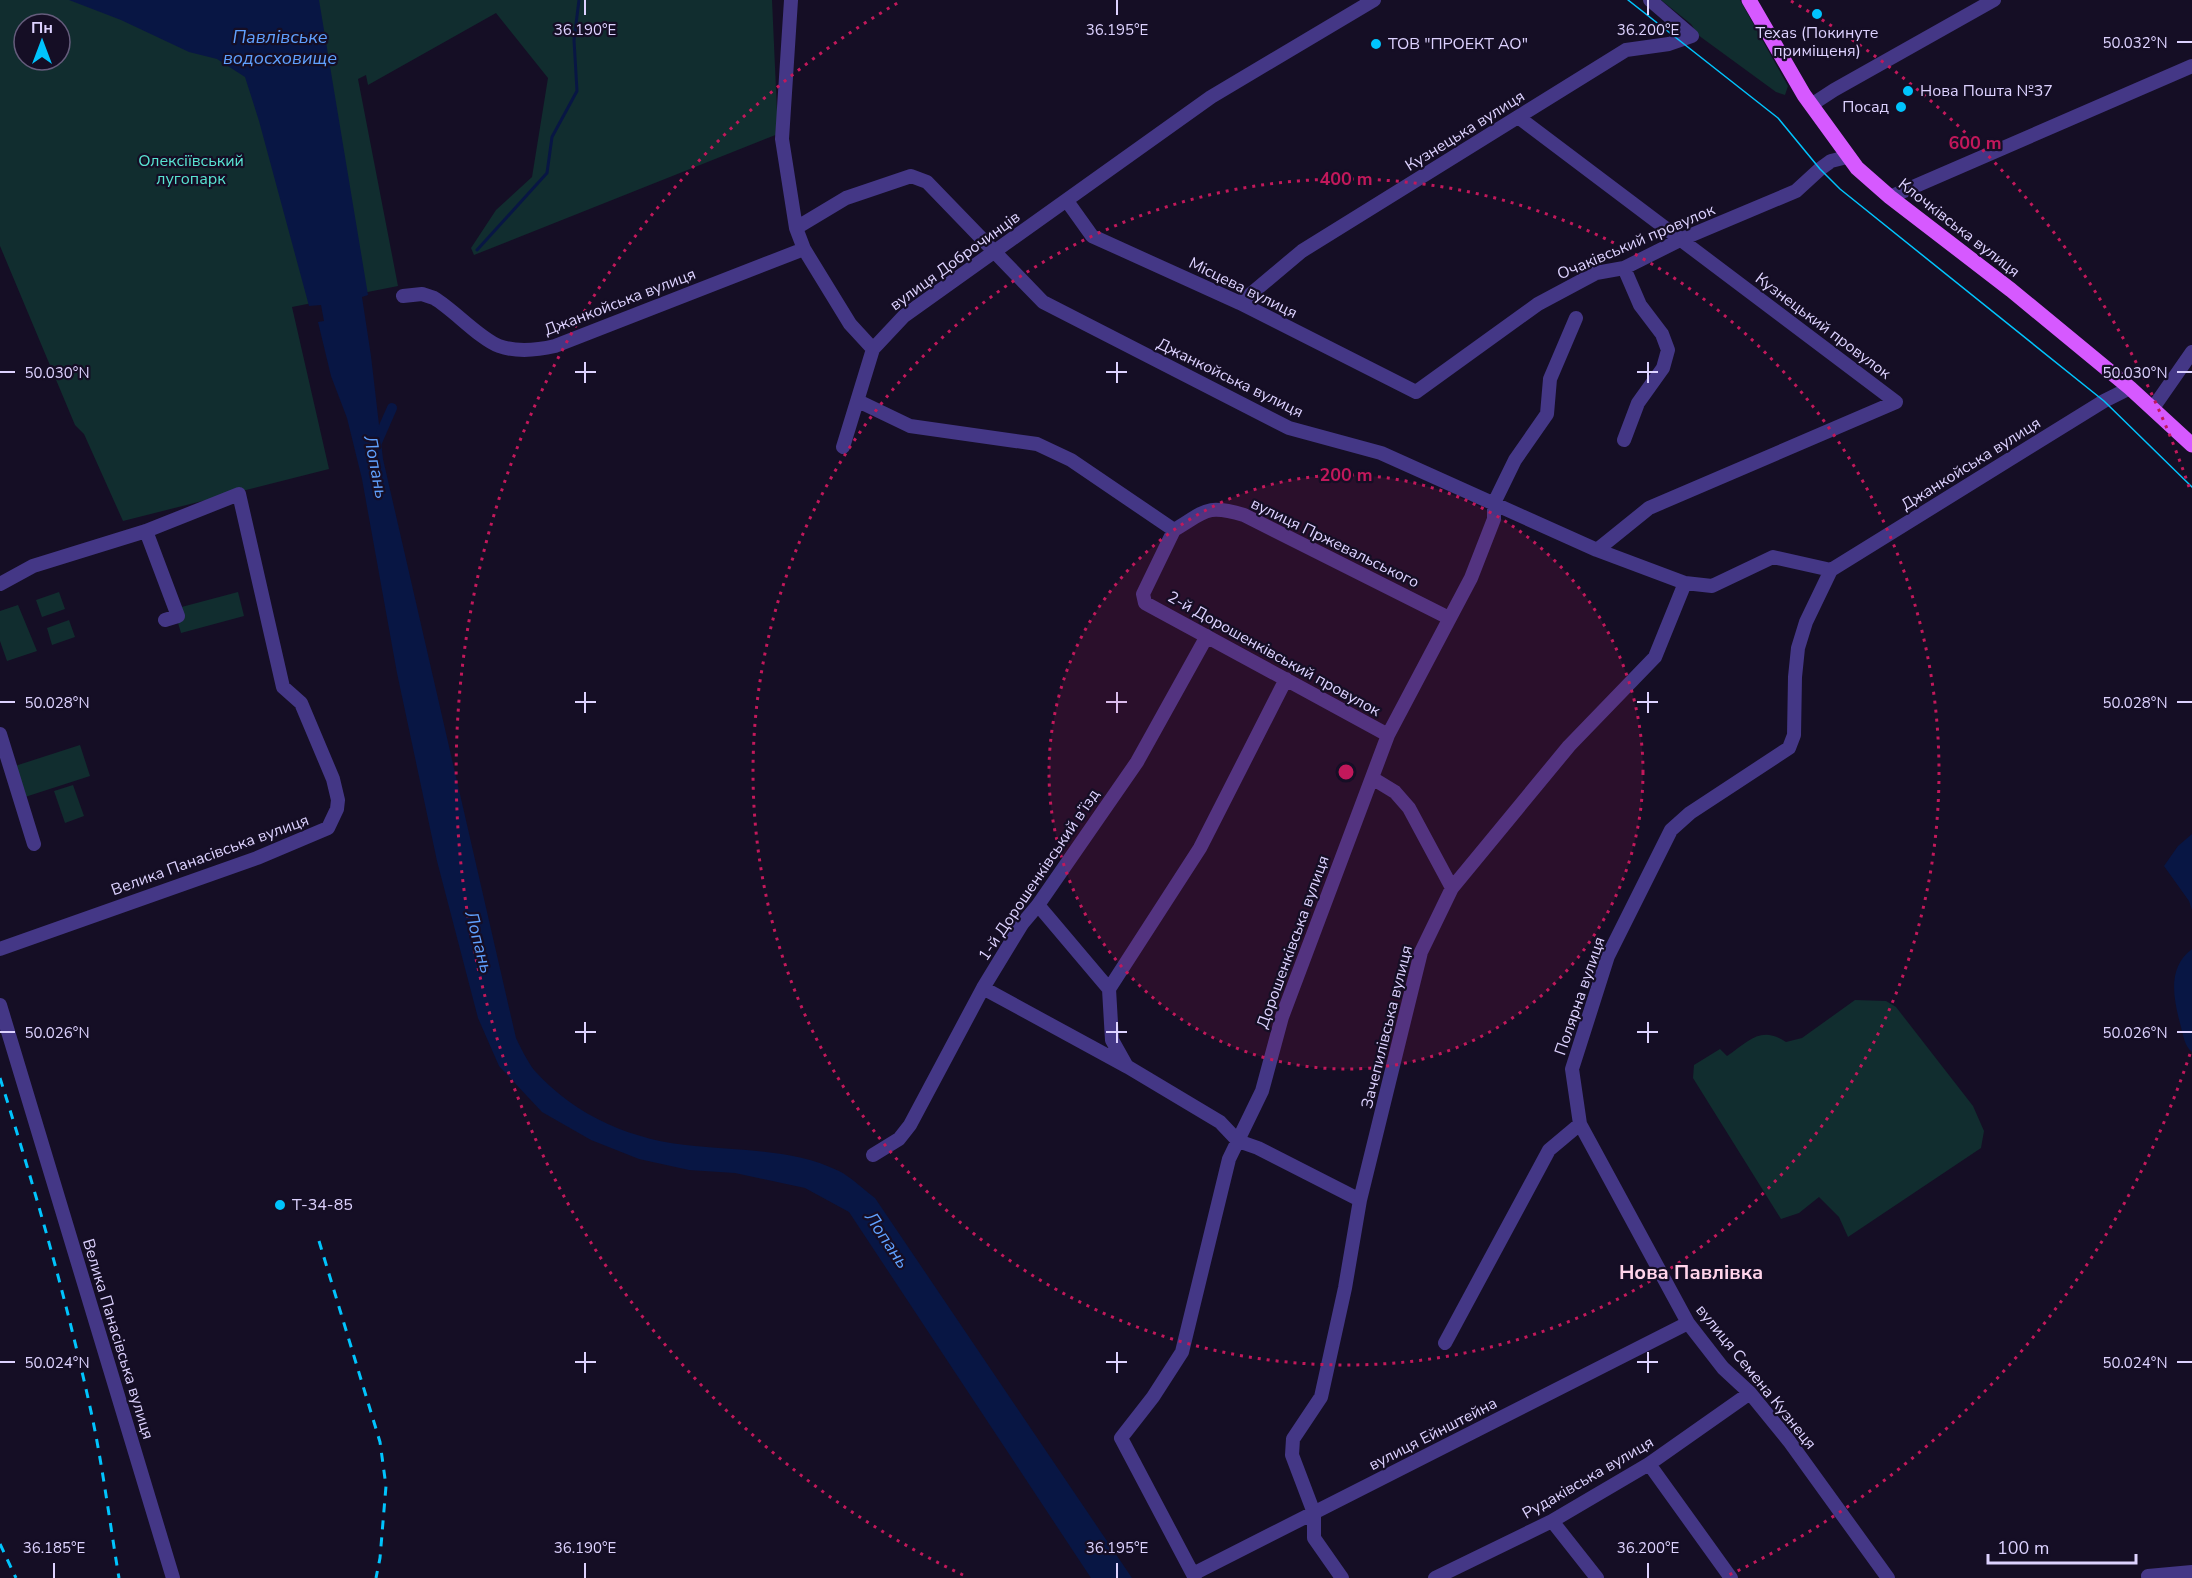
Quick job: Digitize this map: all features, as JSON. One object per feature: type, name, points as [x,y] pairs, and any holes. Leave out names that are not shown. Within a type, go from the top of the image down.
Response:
[{"type":"main road","name":"Клочківська вулиця","points":[[1749,0],[1811,105],[1847,157],[1866,177],[2011,290],[2130,388],[2192,445]]},
{"type":"street","points":[[791,0],[782,140],[796,228],[804,249],[850,324],[873,349],[843,447]]},
{"type":"street","name":"вулиця Доброчинців","points":[[873,349],[904,316],[1211,97],[1374,0]]},
{"type":"street","name":"Кузнецька вулиця","points":[[1240,303],[1302,251],[1626,50],[1669,44],[1692,36],[1650,0]]},
{"type":"street","points":[[1811,105],[1994,0]]},
{"type":"street","points":[[1890,197],[2192,66]]},
{"type":"street","name":"Кузнецький провулок","points":[[1518,117],[1896,402],[1649,508],[1597,550]]},
{"type":"street","name":"Очаківський провулок","points":[[1416,392],[1538,304],[1596,273],[1624,268],[1682,239],[1796,191],[1831,161],[1847,157]]},
{"type":"street","name":"Джанкойська вулиця","points":[[796,228],[846,198],[911,176],[927,182],[1043,303],[1289,428],[1381,453],[1597,550],[1685,584],[1712,586],[1773,557],[1831,570],[2104,401],[2130,388]]},
{"type":"street","name":"Місцева вулиця","points":[[1067,201],[1092,236],[1240,303],[1416,392]]},
{"type":"street","name":"Джанкойська вулиця","points":[[403,296],[422,294],[434,298],[499,346],[529,351],[544,349],[804,249]]},
{"type":"street","points":[[1624,268],[1640,305],[1662,334],[1668,350],[1663,368],[1638,403],[1624,440]]},
{"type":"street","name":"Дорошенківська вулиця","points":[[1194,1576],[1121,1438],[1154,1397],[1182,1352],[1229,1159],[1262,1091],[1282,1017],[1388,735],[1471,578],[1494,519],[1494,503],[1515,460],[1547,414],[1550,379],[1576,318]]},
{"type":"street","points":[[2153,408],[2192,352]]},
{"type":"street","points":[[858,401],[910,426],[1037,444],[1071,460],[1174,530]]},
{"type":"street","name":"Велика Панасівська вулиця","points":[[0,584],[33,566],[146,531],[239,494],[283,687],[302,703],[333,779],[338,800],[337,810],[328,828],[257,858],[0,949]]},
{"type":"street","name":"вулиця Пржевальського","points":[[1174,530],[1211,508],[1244,515],[1449,618]]},
{"type":"street","name":"2-й Дорошенківський провулок","points":[[1174,530],[1143,594],[1145,603],[1388,735]]},
{"type":"street","points":[[146,531],[178,616],[165,620]]},
{"type":"street","name":"Полярна вулиця","points":[[1580,1124],[1572,1069],[1608,956],[1671,830],[1690,813],[1789,748],[1794,735],[1798,648],[1806,622],[1831,570]]},
{"type":"street","name":"Зачепилівська вулиця","points":[[1341,1578],[1314,1538],[1314,1513],[1292,1455],[1293,1439],[1321,1397],[1345,1288],[1360,1200],[1421,952],[1452,888],[1569,746],[1655,657],[1685,584]]},
{"type":"street","name":"1-й Дорошенківський в’їзд","points":[[873,1155],[899,1139],[910,1125],[983,988],[1022,924],[1038,905],[1137,762],[1207,636]]},
{"type":"street","points":[[1128,1067],[1112,1040],[1109,989],[1200,848],[1286,679]]},
{"type":"street","points":[[0,734],[34,844]]},
{"type":"street","points":[[1372,778],[1395,792],[1409,808],[1452,888]]},
{"type":"street","points":[[1038,905],[1109,989]]},
{"type":"street","points":[[983,988],[1128,1067],[1220,1122],[1238,1141],[1258,1148],[1360,1200]]},
{"type":"street","name":"Велика Панасівська вулиця","points":[[0,1005],[173,1578]]},
{"type":"street","points":[[1445,1343],[1550,1150],[1580,1124]]},
{"type":"street","name":"вулиця Семена Кузнеця","points":[[1580,1124],[1688,1323],[1723,1368],[1750,1393],[1789,1441],[1888,1578]]},
{"type":"street","name":"вулиця Ейнштейна","points":[[1194,1576],[1688,1323]]},
{"type":"street","name":"Рудаківська вулиця","points":[[1435,1578],[1552,1521],[1649,1464],[1750,1393]]},
{"type":"street","points":[[1649,1464],[1731,1578]]},
{"type":"street","points":[[1552,1521],[1597,1578]]},
{"type":"street","points":[[2148,1576],[2192,1572]]},
{"type":"green space","name":"Олексіївський лугопарк","points":[[0,0],[772,0],[778,134],[474,255],[471,248],[496,210],[532,177],[548,78],[496,13],[368,85],[366,75],[358,79],[398,286],[292,307],[329,469],[123,521],[84,434],[75,425],[0,246]]},
{"type":"green space","points":[[1661,0],[1740,0],[1788,86],[1785,95],[1776,92],[1698,35],[1691,24]]},
{"type":"green space","points":[[59,592],[65,609],[42,617],[36,600]]},
{"type":"green space","points":[[238,592],[244,616],[181,633],[174,609]]},
{"type":"green space","points":[[18,605],[37,651],[7,661],[0,641],[0,611]]},
{"type":"green space","points":[[69,620],[75,637],[52,645],[47,628]]},
{"type":"green space","points":[[80,745],[90,776],[25,797],[15,766]]},
{"type":"green space","points":[[73,785],[84,816],[65,823],[54,791]]},
{"type":"green space","points":[[1855,1000],[1886,1001],[1896,1007],[1973,1106],[1984,1131],[1981,1148],[1848,1237],[1839,1217],[1819,1197],[1799,1213],[1781,1219],[1693,1078],[1694,1065],[1720,1049],[1727,1056],[1749,1040],[1762,1035],[1777,1037],[1786,1042],[1802,1038]]},
{"type":"water","points":[[69,0],[319,0],[368,295],[362,297],[383,459],[516,1038],[531,1066],[550,1087],[568,1101],[607,1124],[650,1139],[672,1143],[768,1152],[804,1159],[839,1171],[875,1198],[1132,1578],[1091,1578],[849,1212],[805,1188],[735,1173],[689,1170],[639,1159],[591,1140],[542,1112],[499,1066],[478,1018],[437,861],[397,673],[362,479],[347,418],[331,376],[318,322],[324,321],[321,305],[309,306],[245,77],[217,59],[189,52],[121,20]]},
{"type":"water","points":[[2192,834],[2192,910],[2189,901],[2164,866],[2178,846]]},
{"type":"water","points":[[2192,949],[2192,1052],[2184,1037],[2176,1007],[2174,985],[2178,966]]},
{"type":"waterway","points":[[477,250],[547,173],[552,137],[577,91],[574,40],[579,0]]},
{"type":"waterway","name":"Лопань","points":[[374,449],[392,408]]},
{"type":"tram line","points":[[1628,0],[1778,118],[1820,169],[1840,189],[2104,401],[2192,487]]},
{"type":"railway","points":[[0,1078],[26,1161],[72,1330],[100,1456],[119,1578]]},
{"type":"railway","points":[[319,1241],[380,1442],[386,1486],[380,1558],[376,1578]]},
{"type":"railway","points":[[0,1544],[16,1578]]},
{"type":"place","name":"Texas (Покинуте приміщеня)","points":[[1817,14]]},
{"type":"place","name":"ТОВ \"ПРОЕКТ АО\"","points":[[1376,44]]},
{"type":"place","name":"Нова Пошта №37","points":[[1908,91]]},
{"type":"place","name":"Посад","points":[[1901,107]]},
{"type":"place","name":"Т-34-85","points":[[280,1205]]},
{"type":"district","name":"Нова Павлівка","points":[[1691,1272]]},
{"type":"water label","name":"Павлівське водосховище","points":[[280,47]]}]
